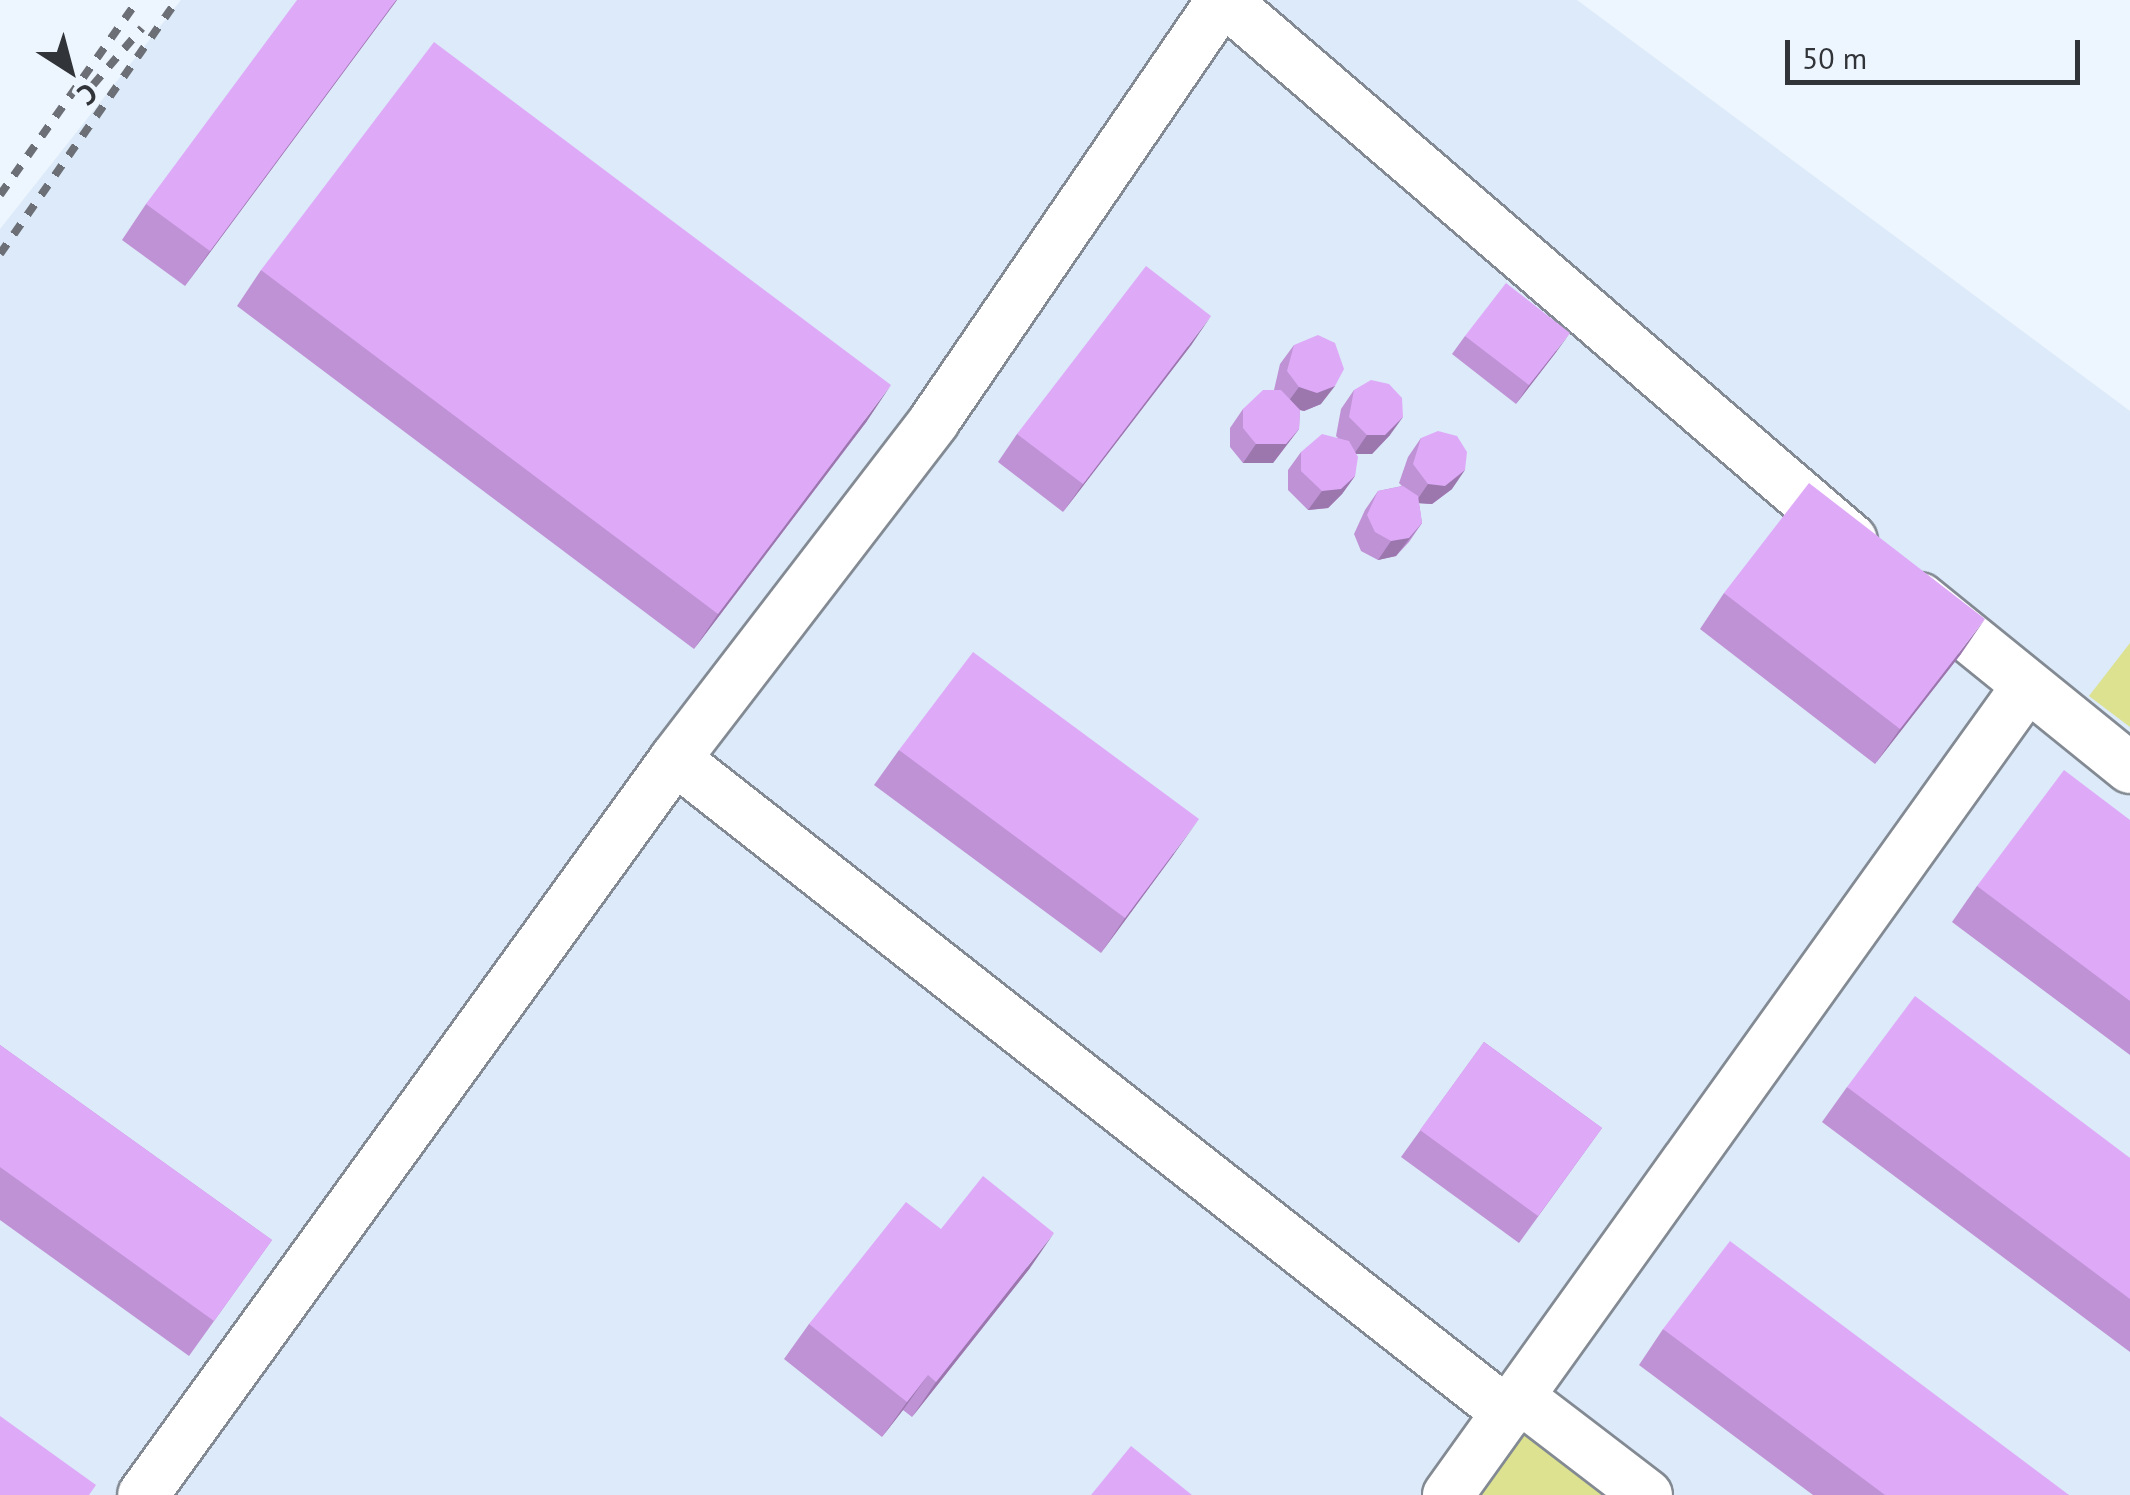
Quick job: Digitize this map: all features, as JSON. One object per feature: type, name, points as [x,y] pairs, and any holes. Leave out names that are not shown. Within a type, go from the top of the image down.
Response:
[{"type":"lane","points":[[143,1495],[675,759],[934,421],[1222,0],[2025,688],[2130,768]]},
{"type":"lane","points":[[1448,1495],[2025,688]]},
{"type":"lane","points":[[675,759],[1513,1405],[1647,1495]]},
{"type":"shaded area","points":[[181,0],[1577,0],[2130,411],[2130,1495],[0,1495],[0,229]]},
{"type":"green space","points":[[2130,643],[2130,727],[2089,696]]},
{"type":"green space","points":[[1508,1413],[1610,1495],[1448,1495]]},
{"type":"building","points":[[297,0],[396,0],[210,251],[146,204]]},
{"type":"building","points":[[434,42],[891,385],[718,614],[261,270]]},
{"type":"building","points":[[1146,266],[1211,316],[1083,484],[1017,434]]},
{"type":"building","points":[[1506,283],[1570,333],[1529,385],[1465,336]]},
{"type":"building","points":[[1318,335],[1335,343],[1344,369],[1335,386],[1317,393],[1299,387],[1287,371],[1294,345]]},
{"type":"building","points":[[1371,380],[1389,384],[1402,398],[1403,417],[1385,435],[1367,435],[1349,417],[1354,390]]},
{"type":"building","points":[[1263,390],[1281,390],[1300,410],[1299,429],[1286,444],[1256,444],[1243,428],[1243,409]]},
{"type":"building","points":[[1438,431],[1457,436],[1467,452],[1465,470],[1445,486],[1428,484],[1413,464],[1421,438]]},
{"type":"building","points":[[1322,434],[1349,441],[1358,457],[1355,476],[1341,489],[1322,491],[1301,471],[1301,452]]},
{"type":"building","points":[[1809,483],[1985,619],[1900,729],[1724,593]]},
{"type":"building","points":[[1403,486],[1418,496],[1422,523],[1409,538],[1391,541],[1375,532],[1367,515],[1378,491]]},
{"type":"building","points":[[973,652],[1199,819],[1125,918],[899,750]]},
{"type":"building","points":[[2064,770],[2130,820],[2130,1001],[1977,886]]},
{"type":"building","points":[[1915,996],[2130,1158],[2130,1299],[1847,1087]]},
{"type":"building","points":[[1484,1042],[1602,1128],[1538,1216],[1420,1130]]},
{"type":"building","points":[[0,1045],[272,1240],[214,1321],[0,1167]]},
{"type":"building","points":[[983,1176],[1054,1233],[936,1382],[928,1375],[907,1402],[809,1324],[906,1202],[941,1229]]},
{"type":"building","points":[[1730,1241],[2069,1495],[1885,1495],[1663,1329]]},
{"type":"building","points":[[0,1416],[96,1485],[89,1495],[0,1495]]},
{"type":"building","points":[[1131,1446],[1192,1495],[1091,1495]]},
{"type":"railway","points":[[0,195],[138,0]]},
{"type":"railway","points":[[0,254],[177,0]]},
{"type":"railway","points":[[93,85],[142,28]]}]
